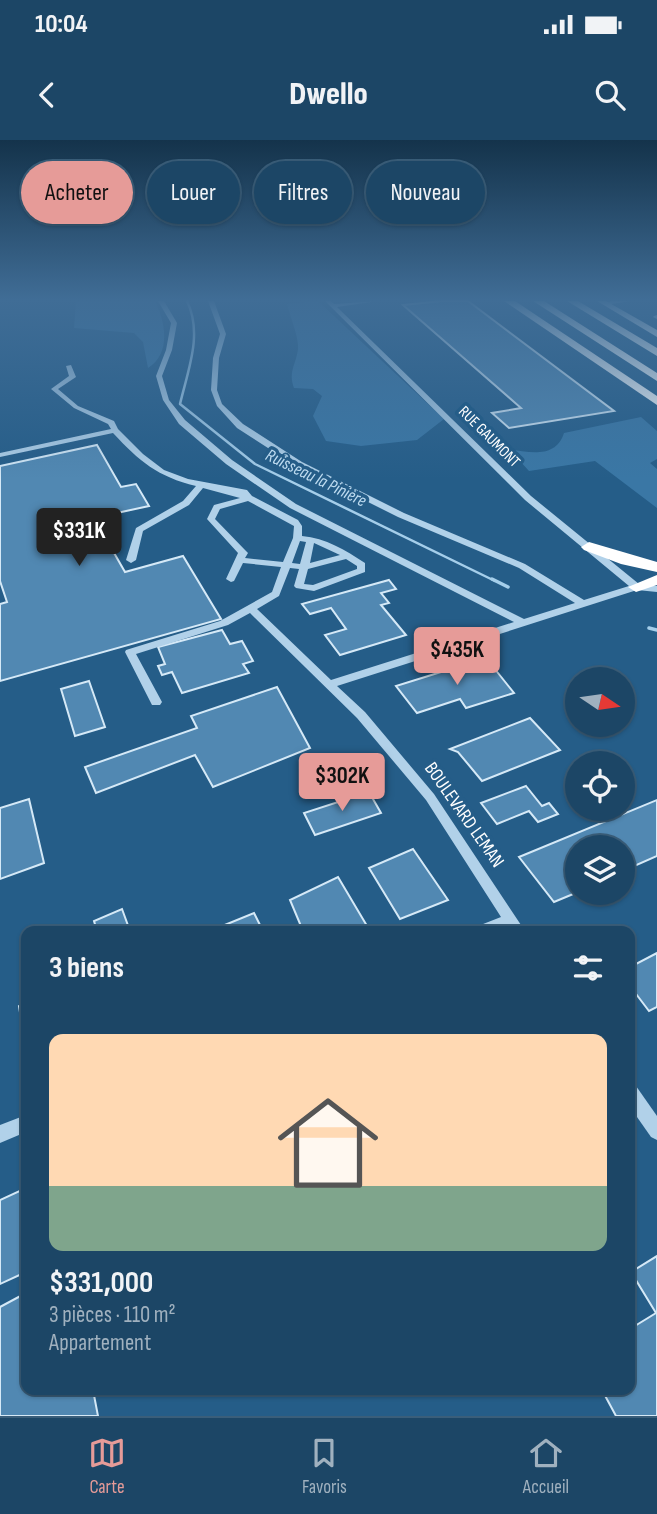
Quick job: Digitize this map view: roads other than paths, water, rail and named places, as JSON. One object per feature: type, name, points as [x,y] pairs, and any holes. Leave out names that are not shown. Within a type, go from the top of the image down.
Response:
[{"type":"highway","points":[[597,361],[657,401]]},
{"type":"highway","points":[[630,361],[657,378]]},
{"type":"highway","points":[[589,547],[635,564],[657,568]]},
{"type":"highway","points":[[636,587],[657,580]]},
{"type":"street","points":[[165,361],[159,376],[166,400],[182,422],[229,462],[293,506],[521,622]]},
{"type":"street","points":[[216,361],[214,390],[219,405],[240,426],[299,464],[401,515],[522,566],[583,604]]},
{"type":"street","name":"RUE GAUMONT","points":[[389,361],[528,498],[636,587]]},
{"type":"street","points":[[69,366],[73,377],[54,388],[76,407],[111,423],[146,465],[164,475],[201,485],[229,488],[298,526],[297,538],[276,594],[224,623],[131,652],[156,702]]},
{"type":"street","points":[[0,455],[115,430]]},
{"type":"street","points":[[131,560],[139,530],[186,503],[201,485]]},
{"type":"street","points":[[231,579],[243,553],[211,519],[217,507],[247,497]]},
{"type":"street","points":[[297,538],[311,539],[320,540],[362,565],[362,570],[314,588],[299,586],[311,539]]},
{"type":"street","points":[[240,560],[304,568],[347,556]]},
{"type":"street","points":[[330,684],[636,587],[657,589]]},
{"type":"street","name":"BOULEVARD LEMAN","points":[[252,609],[330,684],[430,797],[514,925]]},
{"type":"street","points":[[635,1099],[657,1131]]},
{"type":"street","points":[[0,1134],[21,1125]]},
{"type":"waterway","name":"Ruisseau la Pinière","points":[[191,361],[180,404],[255,464],[495,581]]},
{"type":"waterway","name":"Ruisseau la Pinière","points":[[492,579],[508,587]]},
{"type":"waterway","name":"Ruisseau la Pinière","points":[[649,628],[657,630]]}]
